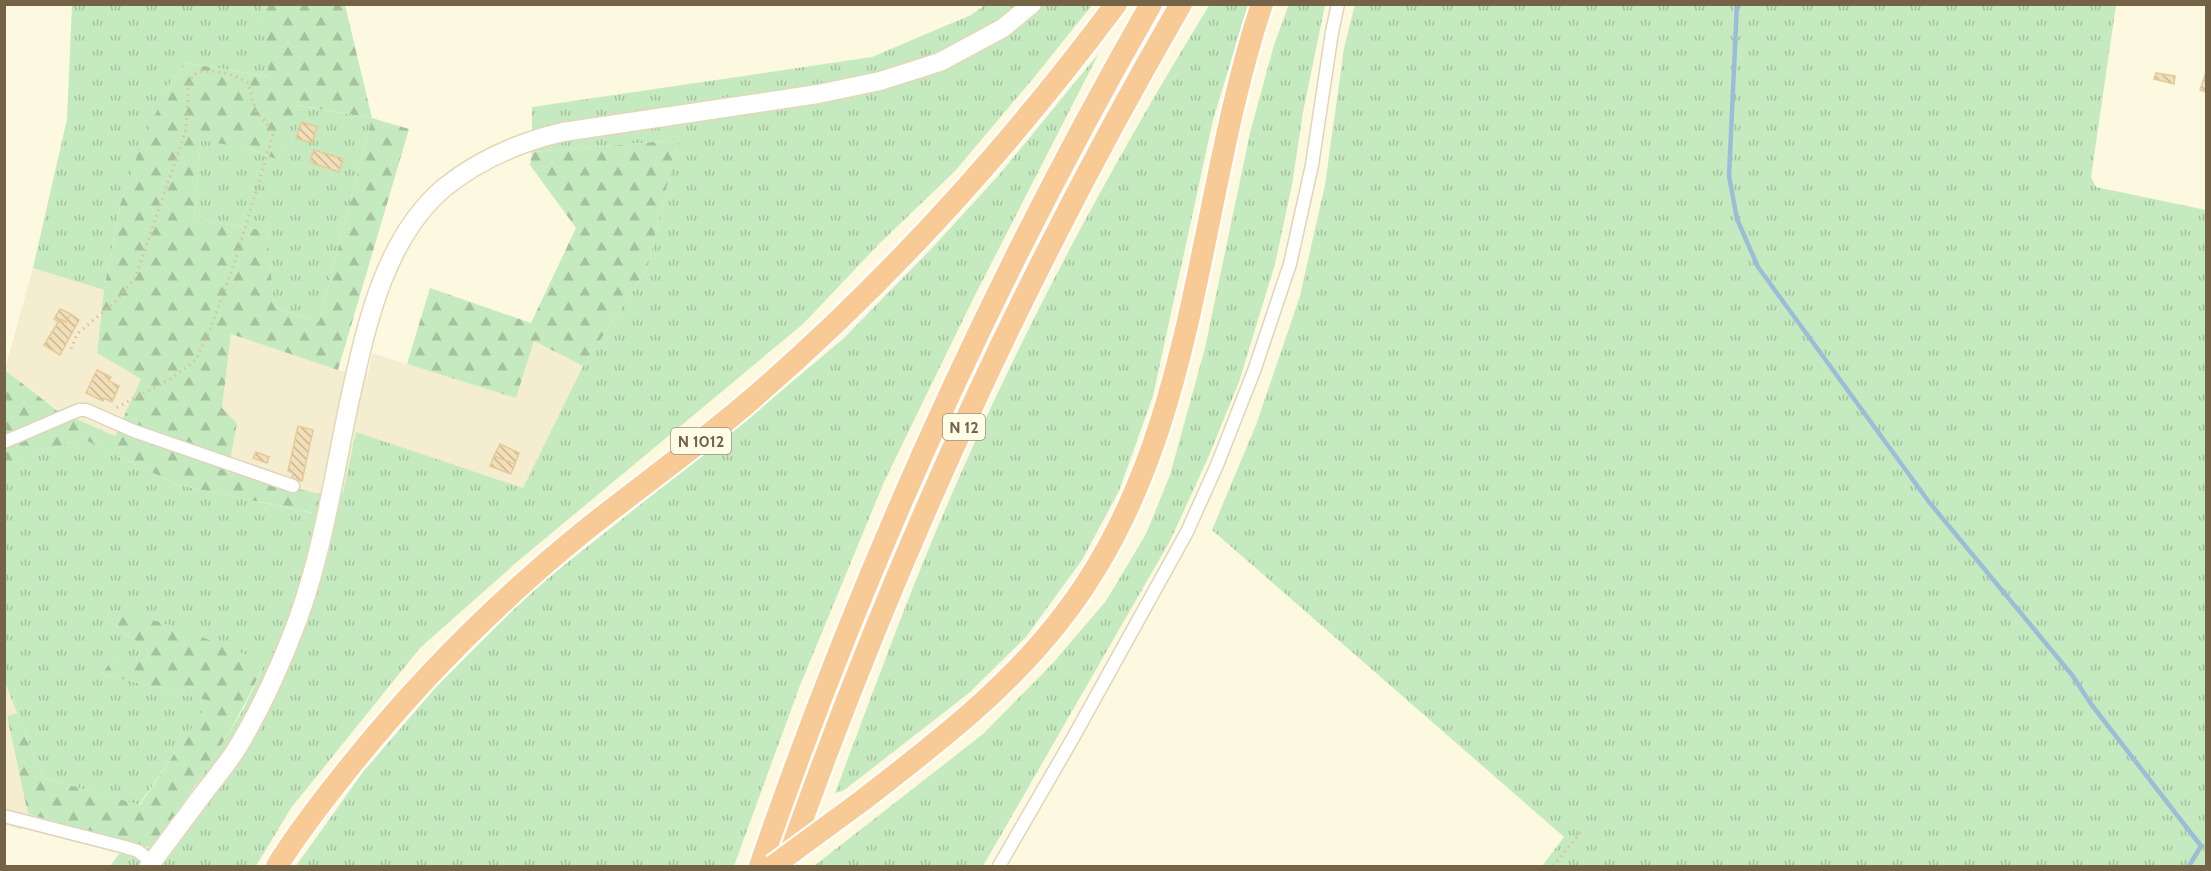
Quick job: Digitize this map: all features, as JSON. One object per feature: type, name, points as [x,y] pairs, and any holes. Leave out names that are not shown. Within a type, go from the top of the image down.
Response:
[{"type":"highway","name":"N 1012","points":[[277,867],[338,782],[427,676],[528,578],[744,406],[843,316],[978,176],[1028,118],[1116,4]]},
{"type":"highway","name":"N 12","points":[[760,867],[818,707],[905,495],[1001,287],[1151,4]]},
{"type":"highway","name":"N 12","points":[[785,867],[870,640],[926,506],[1091,167],[1181,4]]},
{"type":"highway","points":[[773,867],[954,728],[997,690],[1061,619],[1079,594],[1127,511],[1157,434],[1174,374],[1234,109],[1262,4]]},
{"type":"street","points":[[4,816],[126,846],[138,852],[150,864],[235,752],[270,688],[298,617],[310,579],[353,385],[379,290],[389,266],[413,224],[444,188],[487,159],[538,138],[563,132],[819,94],[880,81],[940,62],[1003,28],[1032,4]]},
{"type":"street","points":[[999,867],[1181,543],[1217,465],[1254,371],[1290,264],[1312,165],[1338,4]]},
{"type":"street","points":[[4,442],[79,410],[86,410],[134,431],[293,486]]},
{"type":"path","points":[[71,349],[77,334],[115,302],[135,278],[186,130],[188,85],[193,75],[203,70],[238,76],[248,83],[256,112],[266,122],[273,135],[235,261],[210,330],[196,360],[170,379],[98,416]]},
{"type":"path","points":[[1553,867],[1581,832]]},
{"type":"shaded area","points":[[33,268],[104,290],[97,353],[141,379],[115,436],[56,410],[5,369]]},
{"type":"shaded area","points":[[231,334],[338,370],[368,375],[372,353],[516,398],[534,341],[583,366],[523,489],[356,432],[343,494],[316,493],[228,472],[237,423],[222,409]]},
{"type":"shaded area","points":[[4,683],[17,713],[7,717],[28,814],[21,830],[5,825]]},
{"type":"green space","points":[[1210,4],[1248,5],[1213,120],[1153,396],[1119,491],[1082,560],[1026,637],[969,693],[843,791],[835,793],[930,545],[1004,380],[1102,189]]},
{"type":"green space","points":[[1289,4],[1325,5],[1275,264],[1239,382],[1208,458],[1170,541],[983,866],[814,866],[983,734],[1053,663],[1106,601],[1146,534],[1170,475],[1205,348],[1250,133],[1274,45]]},
{"type":"green space","points":[[1355,4],[2116,5],[2091,177],[2096,187],[2206,210],[2206,866],[1542,866],[1564,837],[1212,530],[1256,425],[1300,296],[1325,185],[1344,48]]},
{"type":"green space","points":[[72,5],[262,5],[270,77],[187,63],[171,81],[141,147],[120,205],[104,290],[33,268],[67,119]]},
{"type":"green space","points":[[262,5],[345,5],[372,118],[409,129],[338,370],[231,334],[222,408],[237,423],[228,472],[316,493],[313,513],[178,485],[83,439],[5,463],[4,369],[56,410],[115,436],[141,379],[97,353],[104,290],[120,205],[140,147],[171,81],[187,63],[269,77]],"holes":[[[296,105],[372,118],[319,322],[274,307],[267,231],[194,219],[201,140],[250,149],[278,160]]]},
{"type":"green space","points":[[985,5],[1092,5],[955,171],[878,245],[803,324],[517,562],[420,648],[291,808],[256,866],[110,866],[119,854],[150,848],[182,808],[244,708],[265,663],[108,620],[146,649],[149,660],[109,664],[102,674],[211,701],[139,805],[43,778],[5,683],[4,463],[83,439],[178,485],[312,513],[316,493],[343,493],[356,432],[523,488],[583,366],[647,269],[678,140],[532,152],[532,107],[872,57],[971,15]]},
{"type":"green space","points":[[1099,53],[972,301],[884,482],[799,688],[734,866],[296,866],[363,772],[436,687],[534,589],[743,423],[843,339],[999,175]]},
{"type":"green space","points":[[295,105],[372,118],[319,322],[274,307],[267,231],[194,219],[201,139],[250,149],[278,160]]},
{"type":"green space","points":[[678,140],[647,269],[583,366],[534,341],[516,398],[407,364],[430,288],[531,323],[576,228],[530,165],[532,152]]},
{"type":"green space","points":[[115,610],[174,626],[265,662],[241,711],[213,758],[183,804],[150,848],[28,814],[7,716],[17,713],[43,778],[140,805],[210,701],[102,674],[109,664],[149,659],[146,649],[108,620]]},
{"type":"building","points":[[2206,72],[2206,92],[2200,90]]},
{"type":"building","points":[[2156,73],[2175,76],[2174,84],[2154,79]]},
{"type":"building","points":[[302,122],[317,127],[312,143],[296,138]]},
{"type":"building","points":[[314,150],[343,159],[339,172],[310,162]]},
{"type":"building","points":[[60,309],[71,314],[66,322],[60,319],[58,322],[54,319]]},
{"type":"building","points":[[71,314],[79,320],[60,355],[44,345],[60,319],[66,322]]},
{"type":"building","points":[[97,370],[111,377],[109,381],[119,386],[112,402],[104,398],[103,401],[86,393]]},
{"type":"building","points":[[298,426],[313,430],[302,481],[292,479],[293,473],[288,471]]},
{"type":"building","points":[[500,444],[519,453],[515,464],[494,456]]},
{"type":"building","points":[[256,452],[269,457],[267,463],[253,458]]},
{"type":"building","points":[[494,456],[515,464],[511,474],[490,466]]},
{"type":"waterway","points":[[1737,4],[1729,176],[1737,219],[1758,267],[1929,502],[2072,675],[2091,704],[2201,846],[2189,866]]}]
